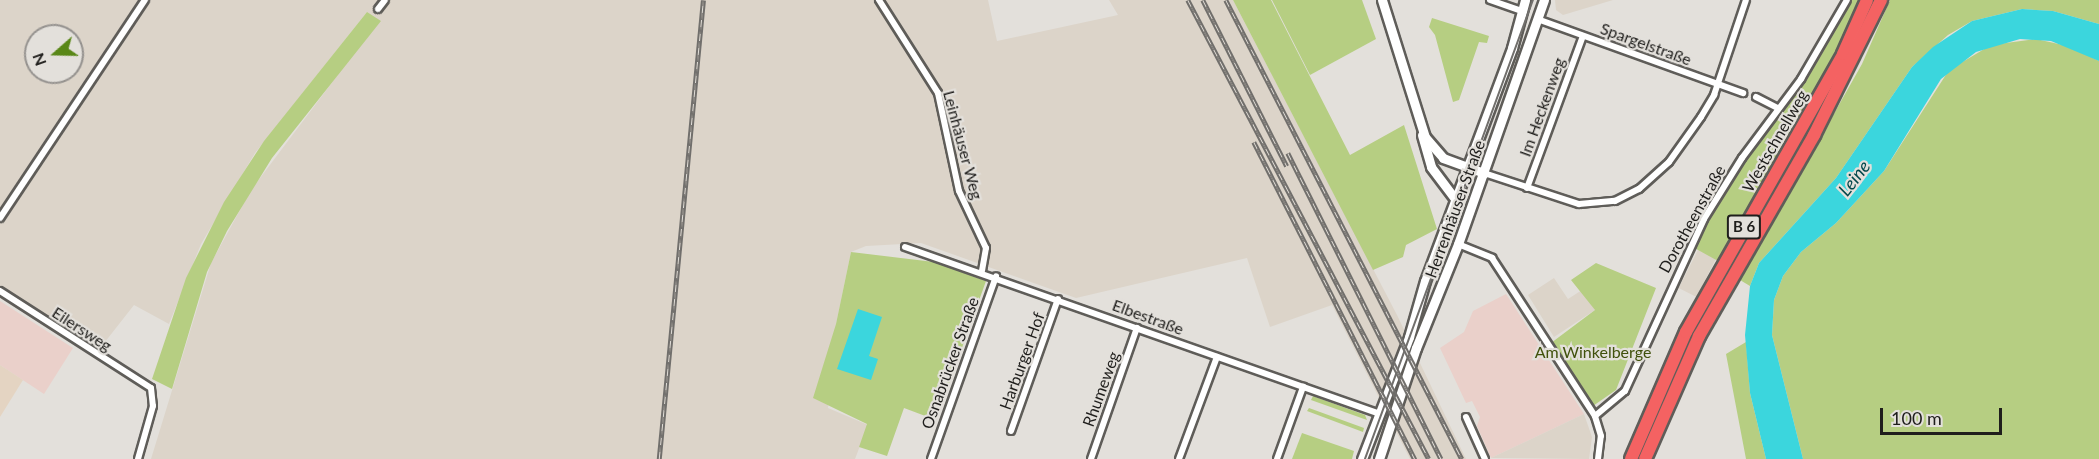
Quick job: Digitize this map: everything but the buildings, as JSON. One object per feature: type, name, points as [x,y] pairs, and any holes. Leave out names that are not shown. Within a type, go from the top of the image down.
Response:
[{"type":"highway","name":"Westschnellweg","points":[[1631,459],[1686,332],[1843,54],[1867,0]]},
{"type":"highway","name":"Westschnellweg","points":[[1645,459],[1699,336],[1829,107],[1881,0]]},
{"type":"street","points":[[0,218],[146,0]]},
{"type":"street","points":[[378,9],[385,0]]},
{"type":"street","name":"Leinhäuser Weg","points":[[879,0],[938,93],[963,202],[986,248],[982,271]]},
{"type":"street","points":[[1382,0],[1422,130],[1428,160],[1454,198]]},
{"type":"street","points":[[1490,0],[1522,11]]},
{"type":"street","name":"Herrenhäuser Straße","points":[[1362,459],[1380,414],[1525,0]]},
{"type":"street","name":"Herrenhäuser Straße","points":[[1379,459],[1426,321],[1458,244],[1540,20],[1544,0]]},
{"type":"street","points":[[1422,130],[1438,155],[1527,188],[1579,204],[1598,204],[1629,195],[1669,162],[1701,117],[1717,84],[1746,0]]},
{"type":"street","name":"Dorotheenstraße","points":[[1595,416],[1625,391],[1689,245],[1724,185],[1826,39],[1847,0]]},
{"type":"street","name":"Spargelstraße","points":[[1540,20],[1743,93]]},
{"type":"street","name":"Im Heckenweg","points":[[1527,188],[1583,36]]},
{"type":"street","points":[[1756,98],[1778,108]]},
{"type":"street","points":[[1458,244],[1492,258],[1595,416],[1601,436],[1599,459]]},
{"type":"street","name":"Elbestraße","points":[[905,247],[982,271],[1380,414]]},
{"type":"street","name":"Osnabrücker Straße","points":[[931,459],[996,276]]},
{"type":"street","name":"Eilersweg","points":[[0,291],[151,388],[153,406],[138,459]]},
{"type":"street","name":"Harburger Hof","points":[[1011,431],[1058,299]]},
{"type":"street","name":"Rhumeweg","points":[[1091,459],[1137,328]]},
{"type":"street","points":[[1179,459],[1217,357]]},
{"type":"street","points":[[1277,459],[1303,387]]},
{"type":"street","points":[[1466,417],[1485,459]]},
{"type":"shaded area","points":[[0,0],[988,0],[997,41],[1118,15],[1109,0],[1233,0],[1397,315],[1466,459],[1410,459],[1332,305],[1270,327],[1247,258],[1076,298],[921,243],[866,246],[851,252],[836,324],[828,408],[868,425],[855,459],[151,459],[211,263],[251,190],[337,76],[367,12],[255,153],[201,244],[169,324],[134,305],[101,347],[0,288]]},
{"type":"shaded area","points":[[1555,0],[1613,0],[1563,15],[1556,10]]},
{"type":"shaded area","points":[[1700,246],[1718,255],[1696,297],[1679,288]]},
{"type":"shaded area","points":[[1554,278],[1568,299],[1582,290],[1595,310],[1554,337],[1528,295]]},
{"type":"shaded area","points":[[1506,294],[1584,414],[1491,458],[1477,426],[1480,417],[1472,401],[1466,403],[1440,348],[1464,332],[1473,311]]},
{"type":"shaded area","points":[[0,301],[73,348],[44,394],[0,365]]},
{"type":"shaded area","points":[[0,365],[23,380],[0,417]]},
{"type":"shaded area","points":[[1584,414],[1592,437],[1589,459],[1491,458]]},
{"type":"green space","points":[[1233,0],[1271,0],[1350,155],[1404,125],[1437,229],[1406,245],[1403,257],[1373,270]]},
{"type":"green space","points":[[1272,0],[1362,0],[1376,39],[1310,75]]},
{"type":"green space","points":[[1847,0],[1863,0],[1823,85],[1718,261],[1689,245],[1724,185],[1801,79]]},
{"type":"green space","points":[[1890,0],[2099,0],[2099,24],[2053,11],[2022,9],[1972,21],[1948,35],[1912,67],[1836,178],[1759,263],[1750,286],[1740,280],[1862,64]]},
{"type":"green space","points":[[367,12],[381,21],[272,158],[227,231],[207,272],[172,389],[152,379],[186,278],[224,202],[264,141]]},
{"type":"green space","points":[[1432,18],[1489,36],[1487,43],[1479,42],[1459,100],[1453,102],[1435,35],[1429,27]]},
{"type":"green space","points":[[2036,39],[2072,47],[2099,61],[2099,459],[1803,459],[1772,335],[1774,300],[1783,276],[1801,252],[1836,223],[1884,171],[1949,70],[1991,45]]},
{"type":"green space","points":[[851,252],[934,262],[986,281],[936,420],[904,408],[887,456],[859,447],[867,424],[813,398],[836,324]]},
{"type":"green space","name":"Am Winkelberge","points":[[1596,263],[1656,288],[1616,390],[1590,408],[1547,346],[1595,310],[1571,280]]},
{"type":"green space","points":[[1746,342],[1750,393],[1766,459],[1746,459],[1726,354]]},
{"type":"green space","points":[[1313,396],[1365,415],[1367,420],[1311,400]]},
{"type":"green space","points":[[1309,408],[1364,428],[1363,432],[1307,411]]},
{"type":"green space","points":[[1302,433],[1354,451],[1352,459],[1292,459]]},
{"type":"water","name":"Leine","points":[[2022,9],[2053,11],[2099,24],[2099,61],[2051,41],[2020,39],[1976,52],[1941,79],[1884,171],[1836,223],[1801,252],[1783,276],[1774,300],[1772,335],[1803,459],[1766,459],[1750,393],[1745,335],[1750,286],[1759,263],[1836,178],[1912,67],[1933,47],[1972,21]]},
{"type":"water","points":[[858,309],[882,317],[869,356],[878,359],[871,380],[837,369]]},
{"type":"tunnel","points":[[1743,93],[1756,97]]},
{"type":"tram line","points":[[1365,459],[1533,0]]},
{"type":"railway","points":[[659,459],[703,0]]},
{"type":"railway","points":[[1188,0],[1429,459]]},
{"type":"railway","points":[[1203,0],[1287,166]]},
{"type":"railway","points":[[1226,0],[1462,459]]},
{"type":"railway","points":[[1254,142],[1415,459]]},
{"type":"railway","points":[[1288,153],[1441,459]]}]
